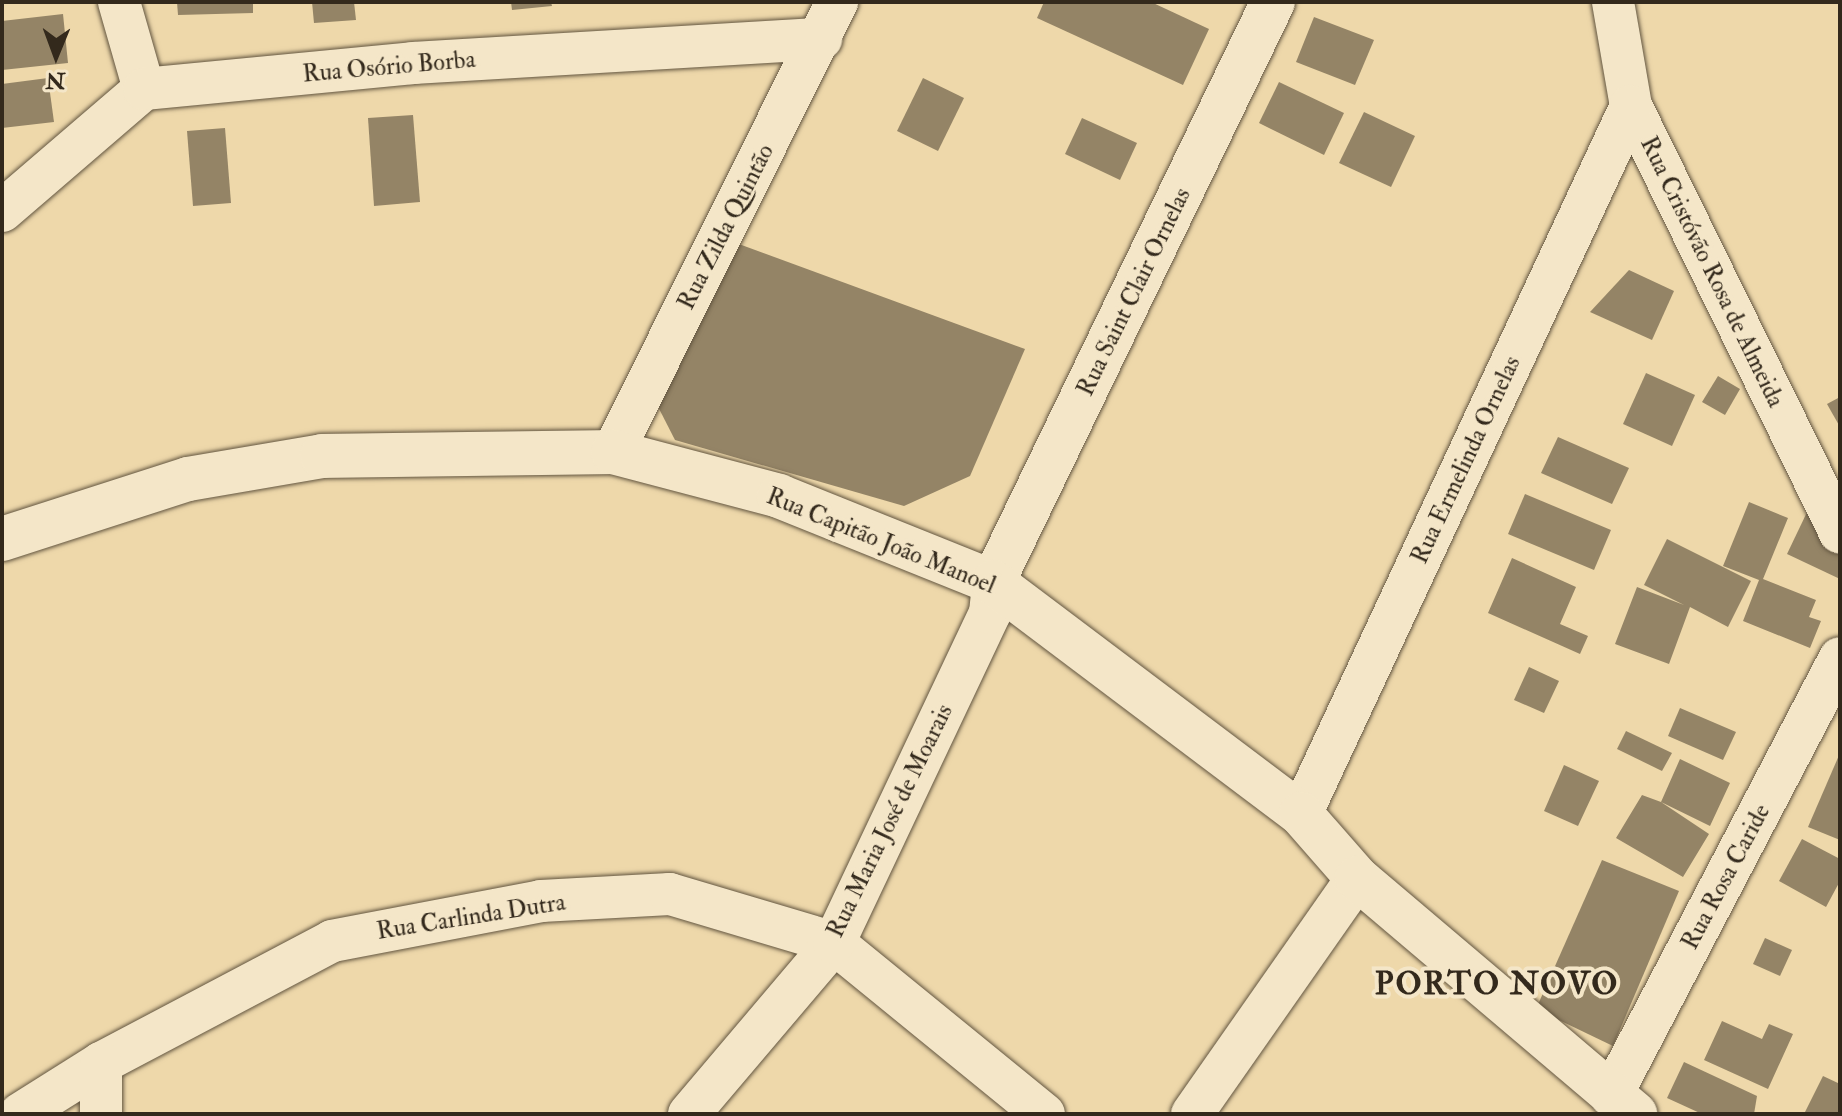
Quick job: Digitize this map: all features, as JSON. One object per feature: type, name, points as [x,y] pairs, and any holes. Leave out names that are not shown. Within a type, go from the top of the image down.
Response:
[{"type":"main road","name":"Rua Saint Clair Ornelas","points":[[993,582],[1273,2]]},
{"type":"main road","name":"Rua Capitão João Manoel","points":[[2,539],[188,479],[322,456],[613,452],[779,496],[993,582],[1301,814],[1357,878],[1623,1105]]},
{"type":"street","points":[[2,211],[144,89],[119,2]]},
{"type":"street","name":"Rua Cristóvão Rosa de Almeida","points":[[1613,2],[1631,106],[1840,532]]},
{"type":"street","name":"Rua Osório Borba","points":[[144,89],[829,20]]},
{"type":"street","name":"Rua Zilda Quintão","points":[[613,452],[829,20]]},
{"type":"street","name":"Rua Ermelinda Ornelas","points":[[1301,814],[1631,106]]},
{"type":"street","name":"Rua Maria José de Moarais","points":[[689,1114],[834,943],[990,613],[993,582]]},
{"type":"street","name":"Rua Rosa Caride","points":[[1623,1105],[1840,658]]},
{"type":"street","points":[[1192,1114],[1357,878]]},
{"type":"street","name":"Rua Carlinda Dutra","points":[[20,1114],[101,1063],[332,941],[541,901],[670,894],[834,943],[1044,1114]]},
{"type":"street","points":[[101,1063],[101,1114]]},
{"type":"building","points":[[177,2],[253,2],[253,13],[178,15]]},
{"type":"building","points":[[312,2],[354,2],[356,20],[314,23]]},
{"type":"building","points":[[511,2],[551,2],[552,6],[512,10]]},
{"type":"building","points":[[1044,2],[1151,2],[1209,29],[1183,85],[1037,18]]},
{"type":"building","points":[[63,14],[68,63],[2,70],[2,21]]},
{"type":"building","points":[[1314,17],[1374,40],[1355,85],[1296,62]]},
{"type":"building","points":[[48,78],[54,122],[2,128],[2,84]]},
{"type":"building","points":[[923,78],[964,98],[938,151],[897,131]]},
{"type":"building","points":[[1279,82],[1344,113],[1324,155],[1259,123]]},
{"type":"building","points":[[1364,112],[1415,136],[1391,187],[1339,163]]},
{"type":"building","points":[[413,115],[420,202],[374,206],[368,118]]},
{"type":"building","points":[[1082,118],[1137,143],[1120,180],[1065,154]]},
{"type":"building","points":[[225,128],[231,203],[193,206],[187,131]]},
{"type":"building","points":[[728,240],[1025,349],[970,476],[904,506],[675,440],[652,395]]},
{"type":"building","points":[[1629,270],[1674,291],[1652,340],[1590,312]]},
{"type":"building","points":[[1646,373],[1695,395],[1672,446],[1623,424]]},
{"type":"building","points":[[1718,376],[1740,389],[1725,415],[1702,402]]},
{"type":"building","points":[[1840,397],[1840,427],[1827,404]]},
{"type":"building","points":[[1558,437],[1629,468],[1612,504],[1541,473]]},
{"type":"building","points":[[1525,494],[1611,530],[1594,570],[1508,534]]},
{"type":"building","points":[[1749,502],[1788,518],[1763,579],[1816,600],[1809,617],[1821,621],[1810,648],[1743,621],[1759,580],[1723,566]]},
{"type":"building","points":[[1809,508],[1840,523],[1840,579],[1787,554]]},
{"type":"building","points":[[1667,539],[1751,581],[1728,627],[1690,607],[1669,664],[1615,644],[1637,587],[1684,605],[1644,585]]},
{"type":"building","points":[[1512,558],[1576,587],[1560,624],[1588,636],[1580,654],[1488,613]]},
{"type":"building","points":[[1529,667],[1559,681],[1544,713],[1514,700]]},
{"type":"building","points":[[1680,708],[1736,732],[1723,760],[1668,736]]},
{"type":"building","points":[[1626,731],[1672,753],[1662,771],[1617,749]]},
{"type":"building","points":[[1840,753],[1840,840],[1808,827]]},
{"type":"building","points":[[1680,759],[1730,783],[1710,826],[1661,802]]},
{"type":"building","points":[[1564,765],[1599,781],[1578,826],[1544,811]]},
{"type":"building","points":[[1642,795],[1661,802],[1709,834],[1683,877],[1616,838]]},
{"type":"building","points":[[1802,839],[1840,859],[1840,881],[1826,907],[1779,881]]},
{"type":"building","points":[[1602,860],[1679,891],[1613,1046],[1536,1009]]},
{"type":"building","points":[[1765,938],[1792,950],[1780,976],[1753,964]]},
{"type":"building","points":[[1722,1021],[1762,1039],[1769,1024],[1793,1034],[1768,1089],[1704,1060]]},
{"type":"building","points":[[1684,1062],[1757,1096],[1754,1114],[1702,1114],[1667,1098]]},
{"type":"building","points":[[1823,1076],[1840,1084],[1840,1114],[1804,1114]]},
{"type":"district","name":"PORTO NOVO","points":[[1497,984]]}]
